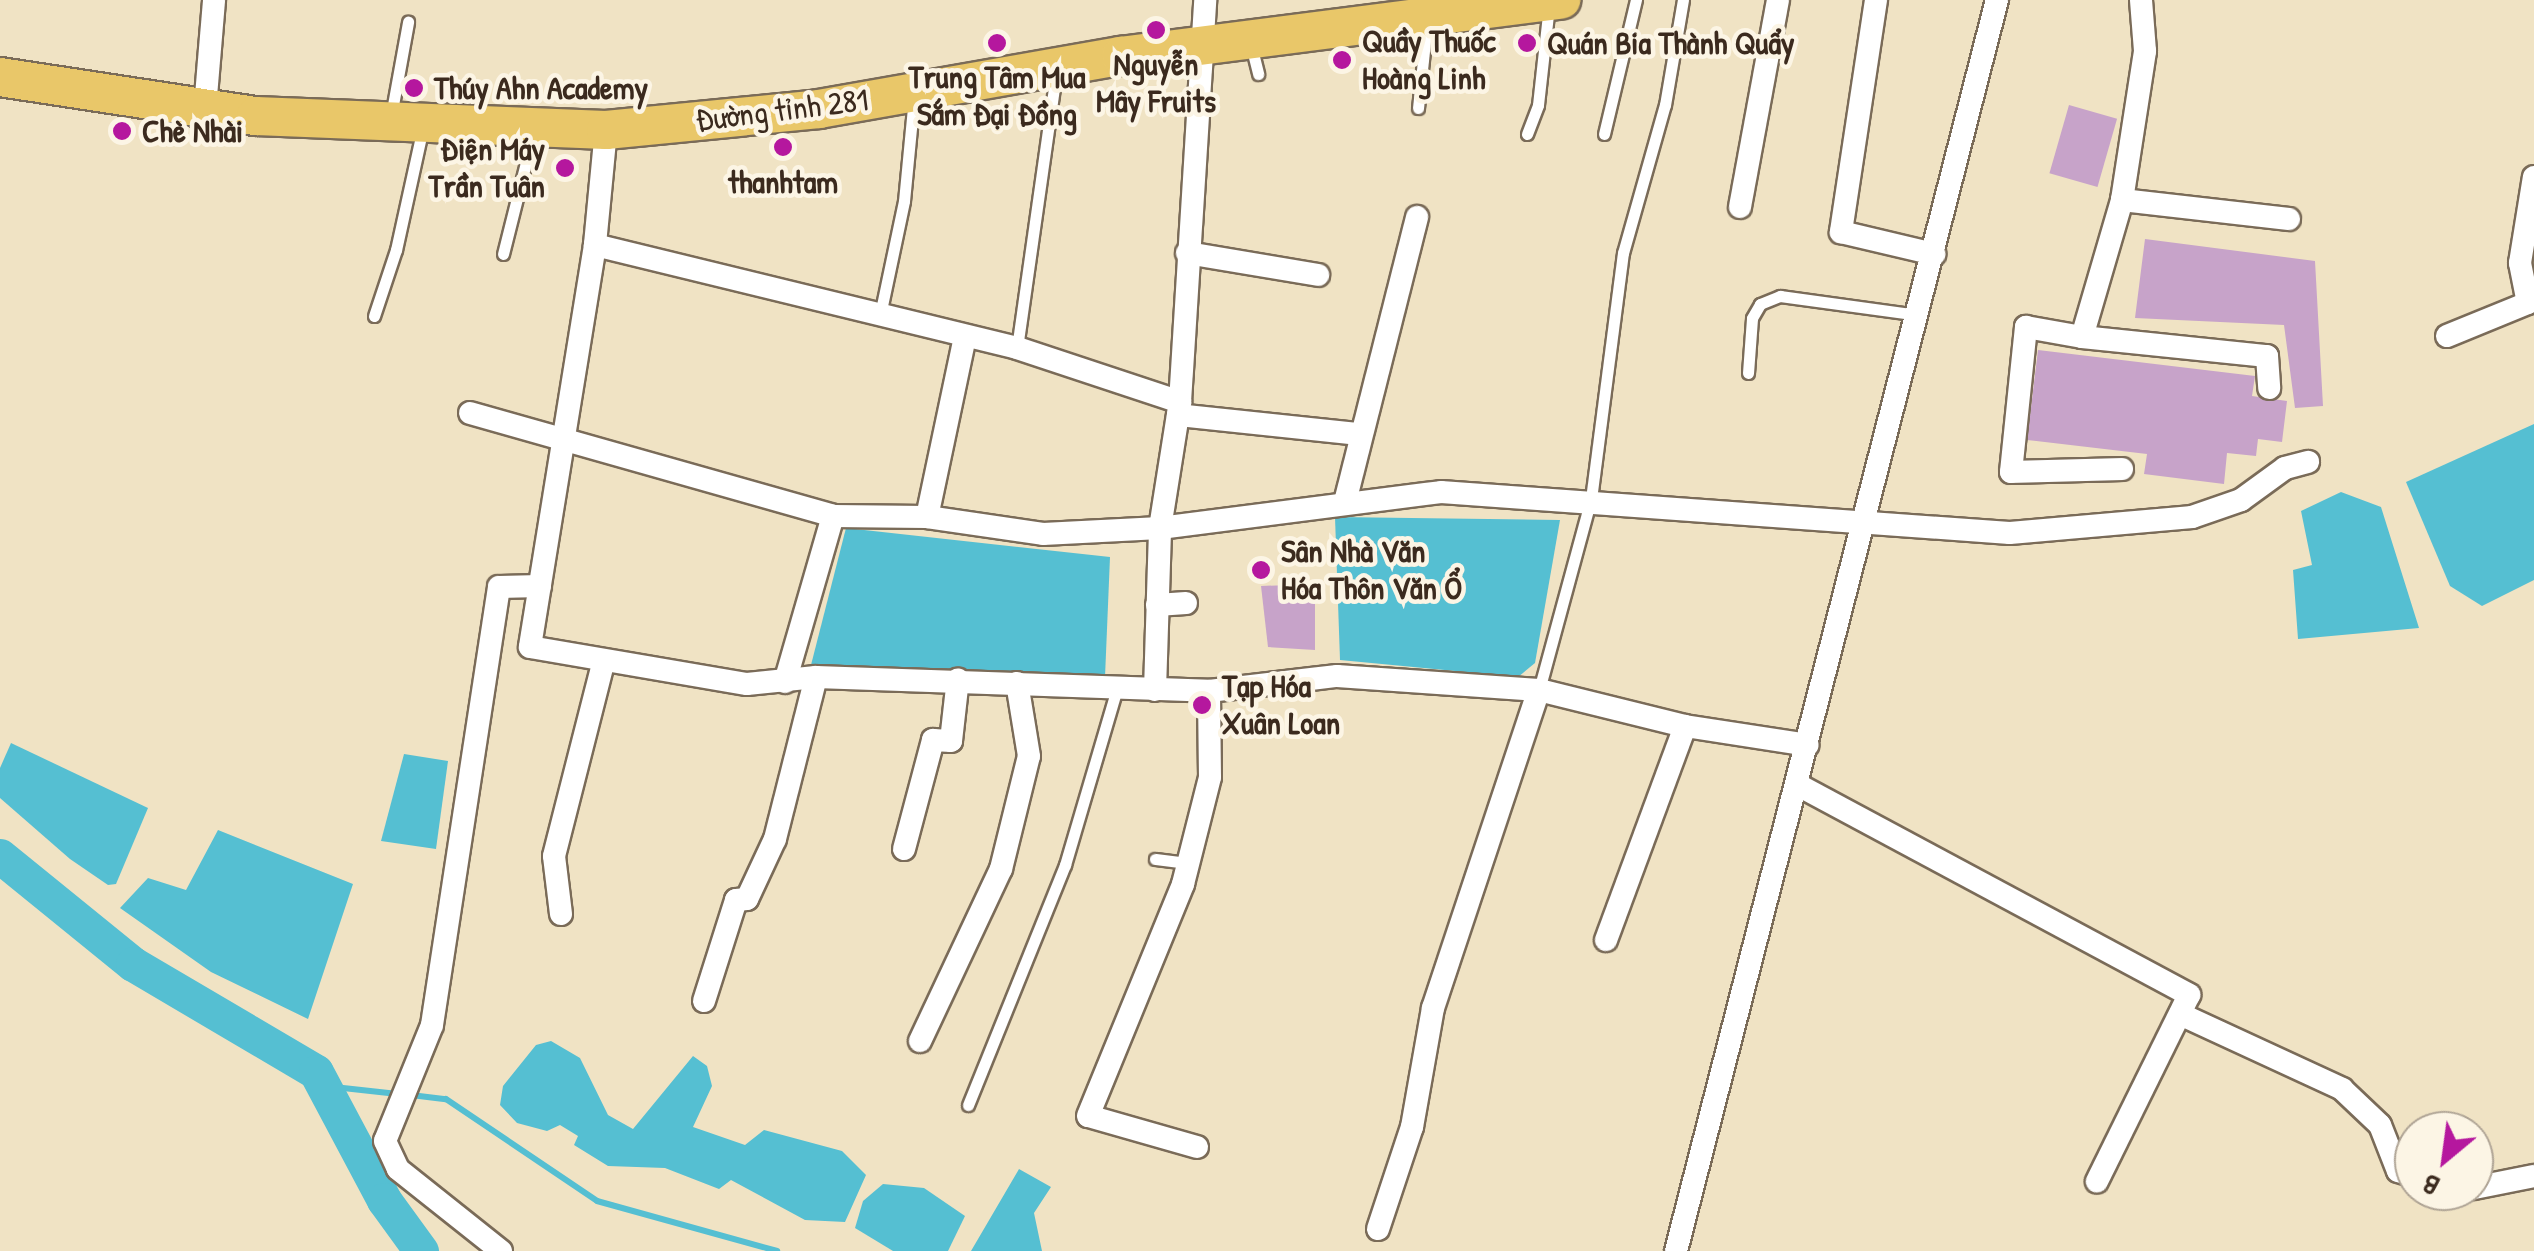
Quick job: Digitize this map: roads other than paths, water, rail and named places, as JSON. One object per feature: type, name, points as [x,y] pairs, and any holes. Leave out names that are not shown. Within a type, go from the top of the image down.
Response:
[{"type":"main road","name":"Đường tỉnh 281","points":[[0,76],[206,108],[406,126],[606,130],[915,93],[1056,66],[1201,46],[1254,58],[1427,22],[1555,1]]},
{"type":"street","points":[[206,108],[214,0]]},
{"type":"street","points":[[1155,690],[1160,528],[1179,408],[1204,0]]},
{"type":"street","points":[[1740,207],[1778,0]]},
{"type":"street","points":[[1876,0],[1841,232],[1934,254]]},
{"type":"street","points":[[1676,1251],[1867,519],[1996,0]]},
{"type":"street","points":[[2082,337],[2122,200],[2144,51],[2141,0]]},
{"type":"street","points":[[606,130],[595,245],[530,647],[677,677],[785,682],[816,677],[958,679],[1208,691],[1337,676],[1540,690],[1684,726],[1808,745]]},
{"type":"street","points":[[2447,336],[2531,302],[2520,263],[2534,177]]},
{"type":"street","points":[[2122,200],[2289,218]]},
{"type":"street","points":[[1345,502],[1358,434],[1417,217]]},
{"type":"street","points":[[595,245],[1016,348],[1179,408],[1358,434]]},
{"type":"street","points":[[1187,253],[1318,275]]},
{"type":"street","points":[[2122,469],[2011,472],[2026,327],[2082,337],[2267,356],[2269,388]]},
{"type":"street","points":[[927,517],[965,336]]},
{"type":"street","points":[[470,414],[564,444],[834,516],[927,517],[1043,534],[1160,528],[1441,492],[1591,499],[2010,533],[2192,517],[2241,500],[2286,468],[2308,462]]},
{"type":"street","points":[[785,682],[834,516]]},
{"type":"street","points":[[501,1251],[398,1169],[385,1140],[432,1025],[499,587],[540,586]]},
{"type":"street","points":[[1157,606],[1186,603]]},
{"type":"street","points":[[561,914],[554,856],[603,664]]},
{"type":"street","points":[[704,1001],[736,900],[748,899],[775,839],[816,677]]},
{"type":"street","points":[[904,849],[932,740],[951,742],[958,679]]},
{"type":"street","points":[[920,1041],[992,892],[1017,812],[1029,756],[1017,682]]},
{"type":"street","points":[[1378,1230],[1412,1127],[1433,1008],[1540,690]]},
{"type":"street","points":[[1197,1147],[1088,1116],[1188,863],[1210,777],[1208,691]]},
{"type":"street","points":[[1606,940],[1684,726]]},
{"type":"street","points":[[1798,785],[2190,994],[2097,1182]]},
{"type":"street","points":[[2180,1014],[2342,1088],[2380,1125],[2394,1161]]},
{"type":"street","points":[[2494,1184],[2534,1176]]},
{"type":"lane","points":[[1604,134],[1636,0]]},
{"type":"lane","points":[[1540,690],[1591,499],[1623,253],[1664,105],[1682,0]]},
{"type":"lane","points":[[1526,134],[1538,105],[1555,1]]},
{"type":"lane","points":[[374,316],[396,250],[406,126],[408,22]]},
{"type":"lane","points":[[1418,108],[1427,22]]},
{"type":"lane","points":[[1016,348],[1056,66]]},
{"type":"lane","points":[[880,315],[904,200],[915,93]]},
{"type":"lane","points":[[503,254],[534,131]]},
{"type":"lane","points":[[1748,373],[1752,318],[1760,304],[1780,296],[1918,314]]},
{"type":"lane","points":[[968,1105],[1065,866],[1105,747],[1117,688]]},
{"type":"lane","points":[[1155,859],[1188,863]]},
{"type":"water","points":[[2534,424],[2534,580],[2482,606],[2450,586],[2406,482]]},
{"type":"water","points":[[2341,492],[2381,507],[2419,628],[2298,639],[2293,570],[2312,565],[2301,511]]},
{"type":"water","points":[[1335,517],[1560,520],[1535,663],[1518,677],[1340,660]]},
{"type":"water","points":[[846,528],[1110,557],[1105,677],[811,665]]},
{"type":"water","points":[[11,743],[148,808],[116,884],[108,885],[70,859],[0,798],[0,768]]},
{"type":"water","points":[[404,754],[448,761],[436,849],[381,841]]},
{"type":"water","points":[[218,830],[353,884],[308,1019],[211,972],[120,908],[148,878],[186,890]]},
{"type":"water","points":[[551,1041],[580,1058],[608,1115],[633,1129],[693,1056],[707,1066],[712,1086],[693,1127],[745,1145],[764,1130],[842,1151],[866,1175],[845,1222],[805,1220],[731,1180],[719,1189],[665,1168],[608,1166],[574,1145],[578,1136],[560,1125],[547,1131],[517,1123],[500,1105],[503,1086],[536,1045]]},
{"type":"water","points":[[1019,1169],[1051,1187],[1034,1213],[1042,1251],[971,1251]]},
{"type":"water","points":[[883,1184],[924,1188],[965,1216],[948,1251],[893,1251],[855,1228],[863,1201]]},
{"type":"waterway","points":[[0,856],[133,964],[316,1072],[384,1200],[421,1251]]},
{"type":"waterway","points":[[325,1086],[398,1094]]},
{"type":"waterway","points":[[411,1095],[446,1099],[597,1201],[777,1251]]},
{"type":"place","name":"Nguyễn Mây Fruits","points":[[1156,30]]},
{"type":"place","name":"Trung Tâm Mua Sắm Đại Đồng","points":[[997,43]]},
{"type":"place","name":"Quán Bia Thành Quẩy","points":[[1527,43]]},
{"type":"place","name":"Quầy Thuốc Hoàng Linh","points":[[1342,60]]},
{"type":"place","name":"Thúy Ahn Academy","points":[[414,88]]},
{"type":"place","name":"Chè Nhài","points":[[122,131]]},
{"type":"place","name":"thanhtam","points":[[783,147]]},
{"type":"place","name":"Điện Máy Trần Tuân","points":[[565,168]]},
{"type":"place","name":"Sân Nhà Văn Hóa Thôn Văn Ổ","points":[[1261,570]]},
{"type":"place","name":"Tạp Hóa Xuân Loan","points":[[1202,705]]}]
